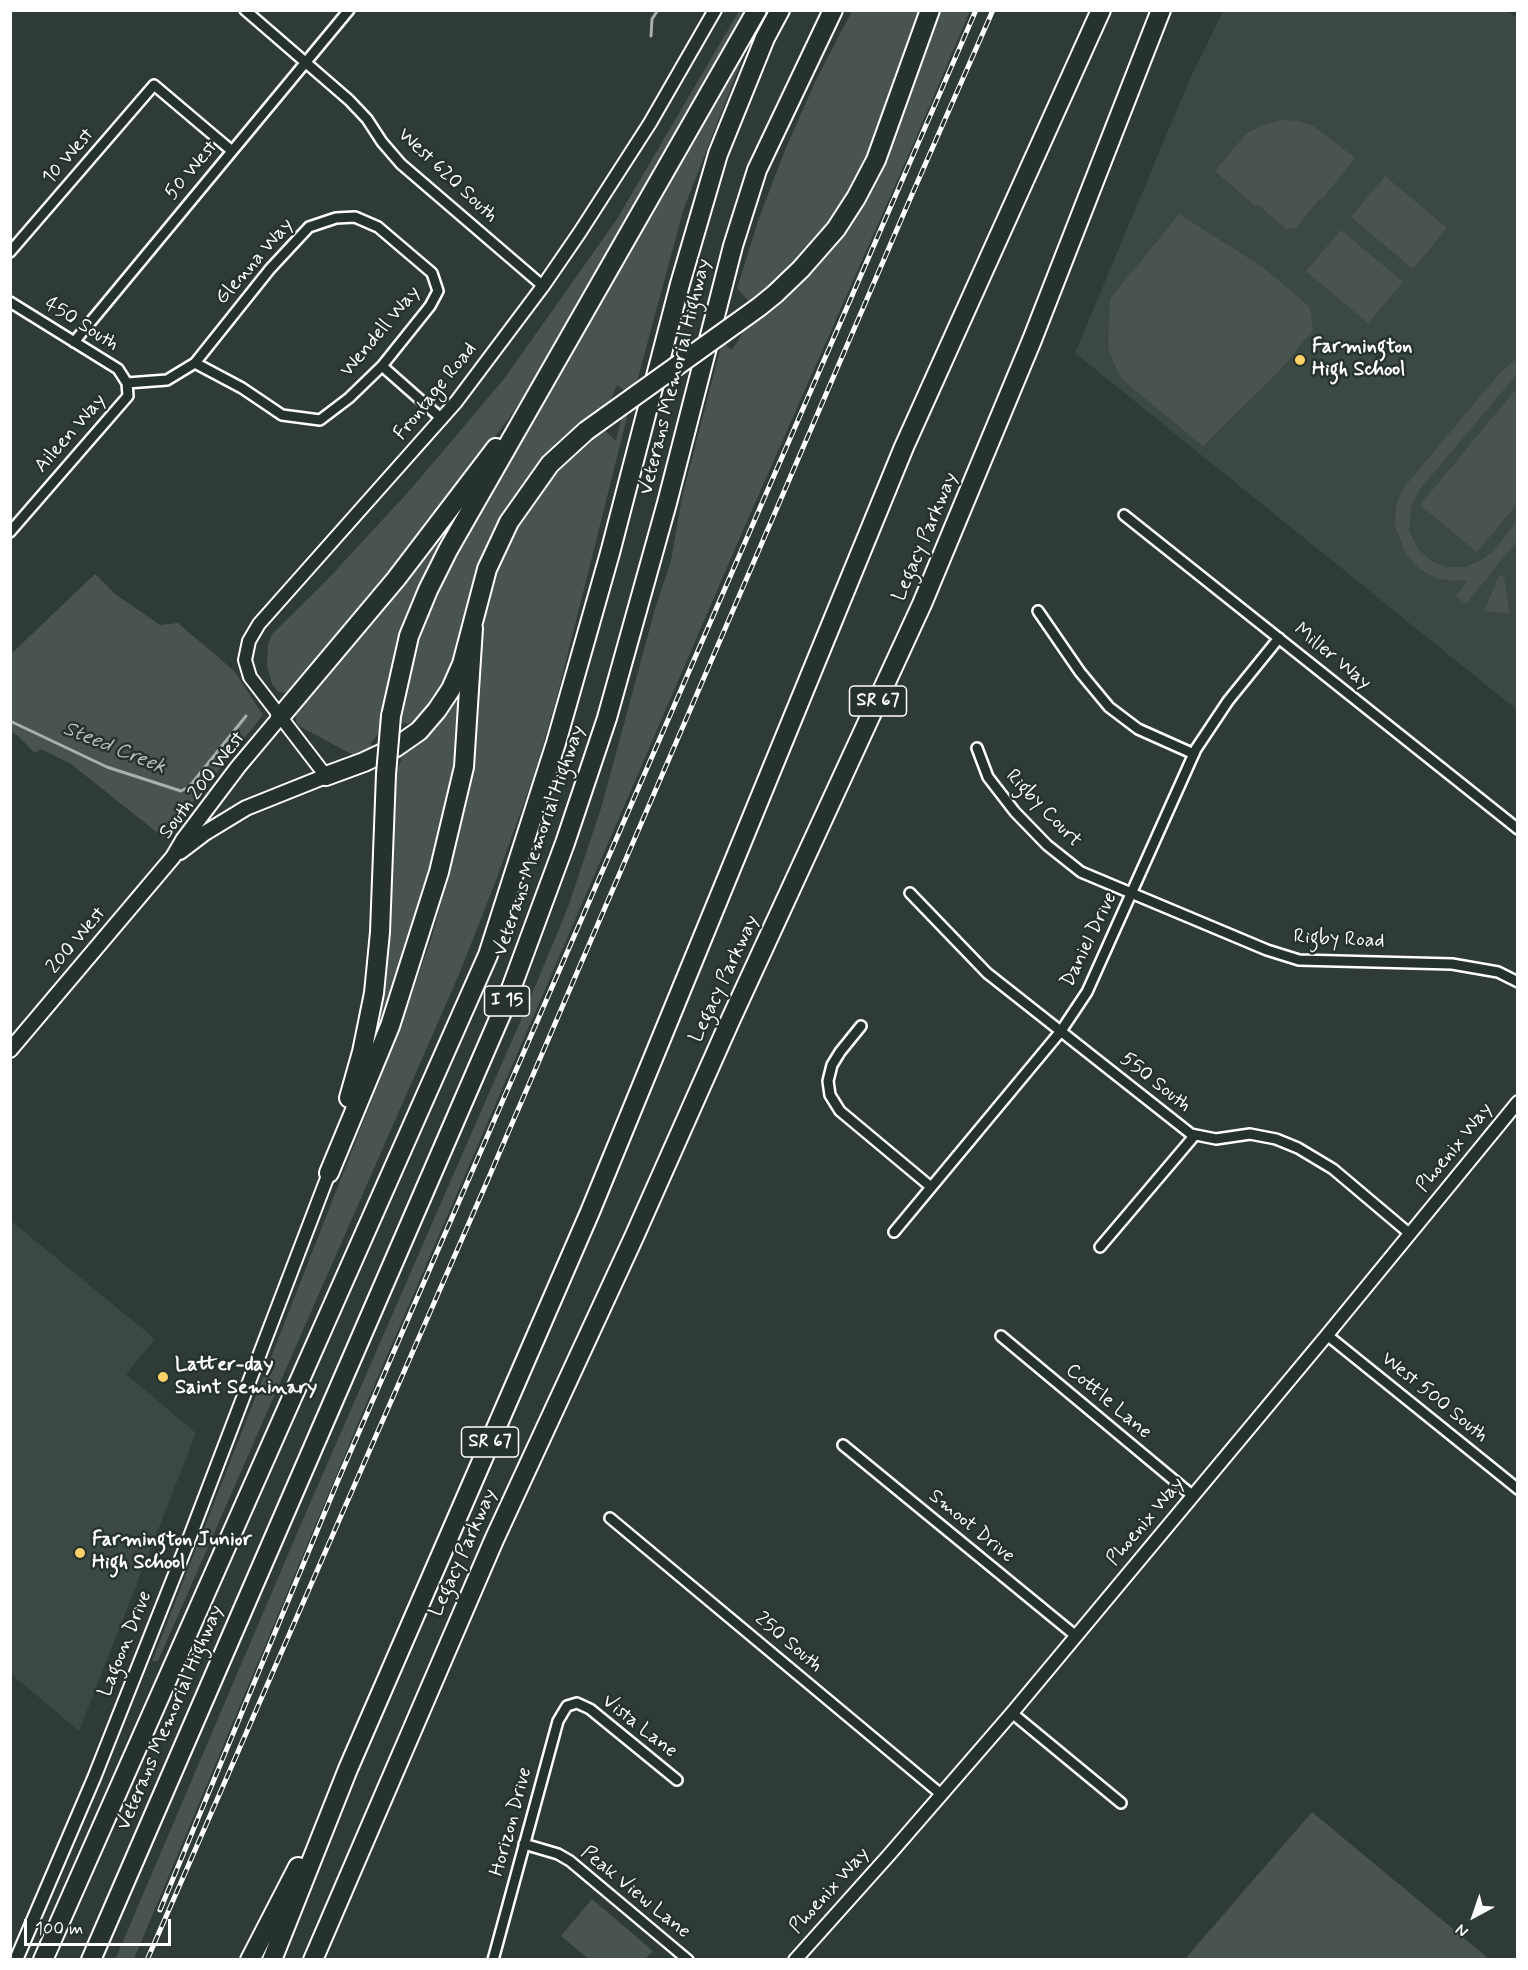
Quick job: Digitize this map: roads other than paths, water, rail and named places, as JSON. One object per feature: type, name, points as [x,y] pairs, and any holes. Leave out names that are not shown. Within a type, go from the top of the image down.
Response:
[{"type":"highway","points":[[329,1173],[362,1052],[374,993],[380,932],[386,774],[391,716],[409,636],[448,550],[757,10]]},
{"type":"highway","name":"Veterans Memorial Highway","points":[[43,1959],[488,955],[562,720],[610,553],[680,284],[718,154],[765,38],[780,10]]},
{"type":"highway","name":"Veterans Memorial Highway","points":[[91,1959],[506,1005],[565,843],[607,718],[667,503],[733,246],[757,170],[833,10]]},
{"type":"highway","points":[[326,776],[387,752],[419,731],[437,710],[451,689],[462,664],[487,568],[509,522],[550,464],[586,431],[775,294],[836,229],[856,198],[880,150],[930,10]]},
{"type":"highway","name":"Legacy Parkway","points":[[348,1769],[590,1212],[904,447],[1101,10]]},
{"type":"highway","name":"Legacy Parkway","points":[[313,1959],[494,1540],[922,604],[1032,340],[1161,10]]},
{"type":"highway","points":[[280,717],[396,579],[542,386]]},
{"type":"highway","points":[[329,1173],[390,1026],[439,873],[464,767],[472,628]]},
{"type":"highway","points":[[250,1959],[348,1769]]},
{"type":"highway","points":[[272,1959],[348,1769]]},
{"type":"main road","name":"South 200 West","points":[[173,856],[238,767],[280,717]]},
{"type":"main road","name":"South 200 West","points":[[173,856],[246,808],[326,776]]},
{"type":"main road","name":"200 West","points":[[10,1050],[173,856]]},
{"type":"street","name":"West 620 South","points":[[245,10],[367,119],[382,142],[401,164],[543,286]]},
{"type":"street","name":"50 West","points":[[74,342],[349,10]]},
{"type":"street","name":"Frontage Road","points":[[326,776],[252,681],[246,668],[246,648],[253,632],[442,419],[543,286],[650,123],[715,10]]},
{"type":"street","name":"10 West","points":[[10,252],[154,85],[232,152]]},
{"type":"street","name":"Glenna Way","points":[[127,383],[167,380],[195,363],[270,268],[309,226],[336,218],[354,218],[378,227],[432,273],[438,291]]},
{"type":"street","name":"Wendell Way","points":[[195,363],[242,388],[282,415],[320,420],[348,398],[382,366],[430,306],[438,291]]},
{"type":"street","name":"450 South","points":[[10,303],[118,369],[127,383]]},
{"type":"street","points":[[382,366],[442,419]]},
{"type":"street","name":"Aileen Way","points":[[10,532],[128,396],[127,383]]},
{"type":"street","name":"Miller Way","points":[[1124,515],[1518,829]]},
{"type":"street","points":[[1038,611],[1080,672],[1109,707],[1138,729],[1194,754]]},
{"type":"street","name":"Daniel Drive","points":[[894,1232],[1061,1031],[1087,992],[1194,754],[1215,719],[1279,638]]},
{"type":"street","name":"Rigby Court","points":[[977,748],[988,777],[1015,812],[1047,845],[1081,872],[1132,893]]},
{"type":"street","name":"550 South","points":[[910,893],[987,973],[1191,1134],[1216,1139],[1250,1134],[1276,1139],[1298,1148],[1333,1169],[1410,1234]]},
{"type":"street","name":"Rigby Road","points":[[1132,893],[1267,950],[1299,960],[1452,964],[1498,972],[1518,982]]},
{"type":"street","points":[[861,1026],[832,1065],[828,1081],[830,1095],[840,1111],[931,1187]]},
{"type":"street","name":"Phoenix Way","points":[[795,1959],[1012,1713],[1518,1102]]},
{"type":"street","points":[[1100,1246],[1195,1135]]},
{"type":"street","name":"Lagoon Drive","points":[[16,1959],[94,1778],[329,1173]]},
{"type":"street","name":"West 500 South","points":[[1327,1335],[1518,1489]]},
{"type":"street","name":"Cottle Lane","points":[[1001,1336],[1193,1496]]},
{"type":"street","name":"Smoot Drive","points":[[843,1445],[1076,1636]]},
{"type":"street","name":"250 South","points":[[610,1518],[942,1795]]},
{"type":"street","name":"Vista Lane","points":[[577,1703],[590,1709],[677,1780]]},
{"type":"street","name":"Horizon Drive","points":[[493,1959],[558,1721],[567,1706],[577,1703]]},
{"type":"street","points":[[1012,1713],[1121,1803]]},
{"type":"street","name":"Peak View Lane","points":[[525,1844],[558,1854],[570,1861],[688,1959]]},
{"type":"waterway","name":"Steed Creek","points":[[651,36],[652,19],[658,10]]},
{"type":"waterway","name":"Steed Creek","points":[[10,721],[107,767],[181,791],[189,787],[246,716]]},
{"type":"railway","points":[[160,1910],[339,1478],[976,10]]},
{"type":"railway","points":[[147,1960],[486,1184],[993,10]]},
{"type":"place","name":"Farmington High School","points":[[1300,360]]},
{"type":"place","name":"Latter-day Saint Seminary","points":[[163,1377]]},
{"type":"place","name":"Farmington Junior High School","points":[[80,1553]]}]
